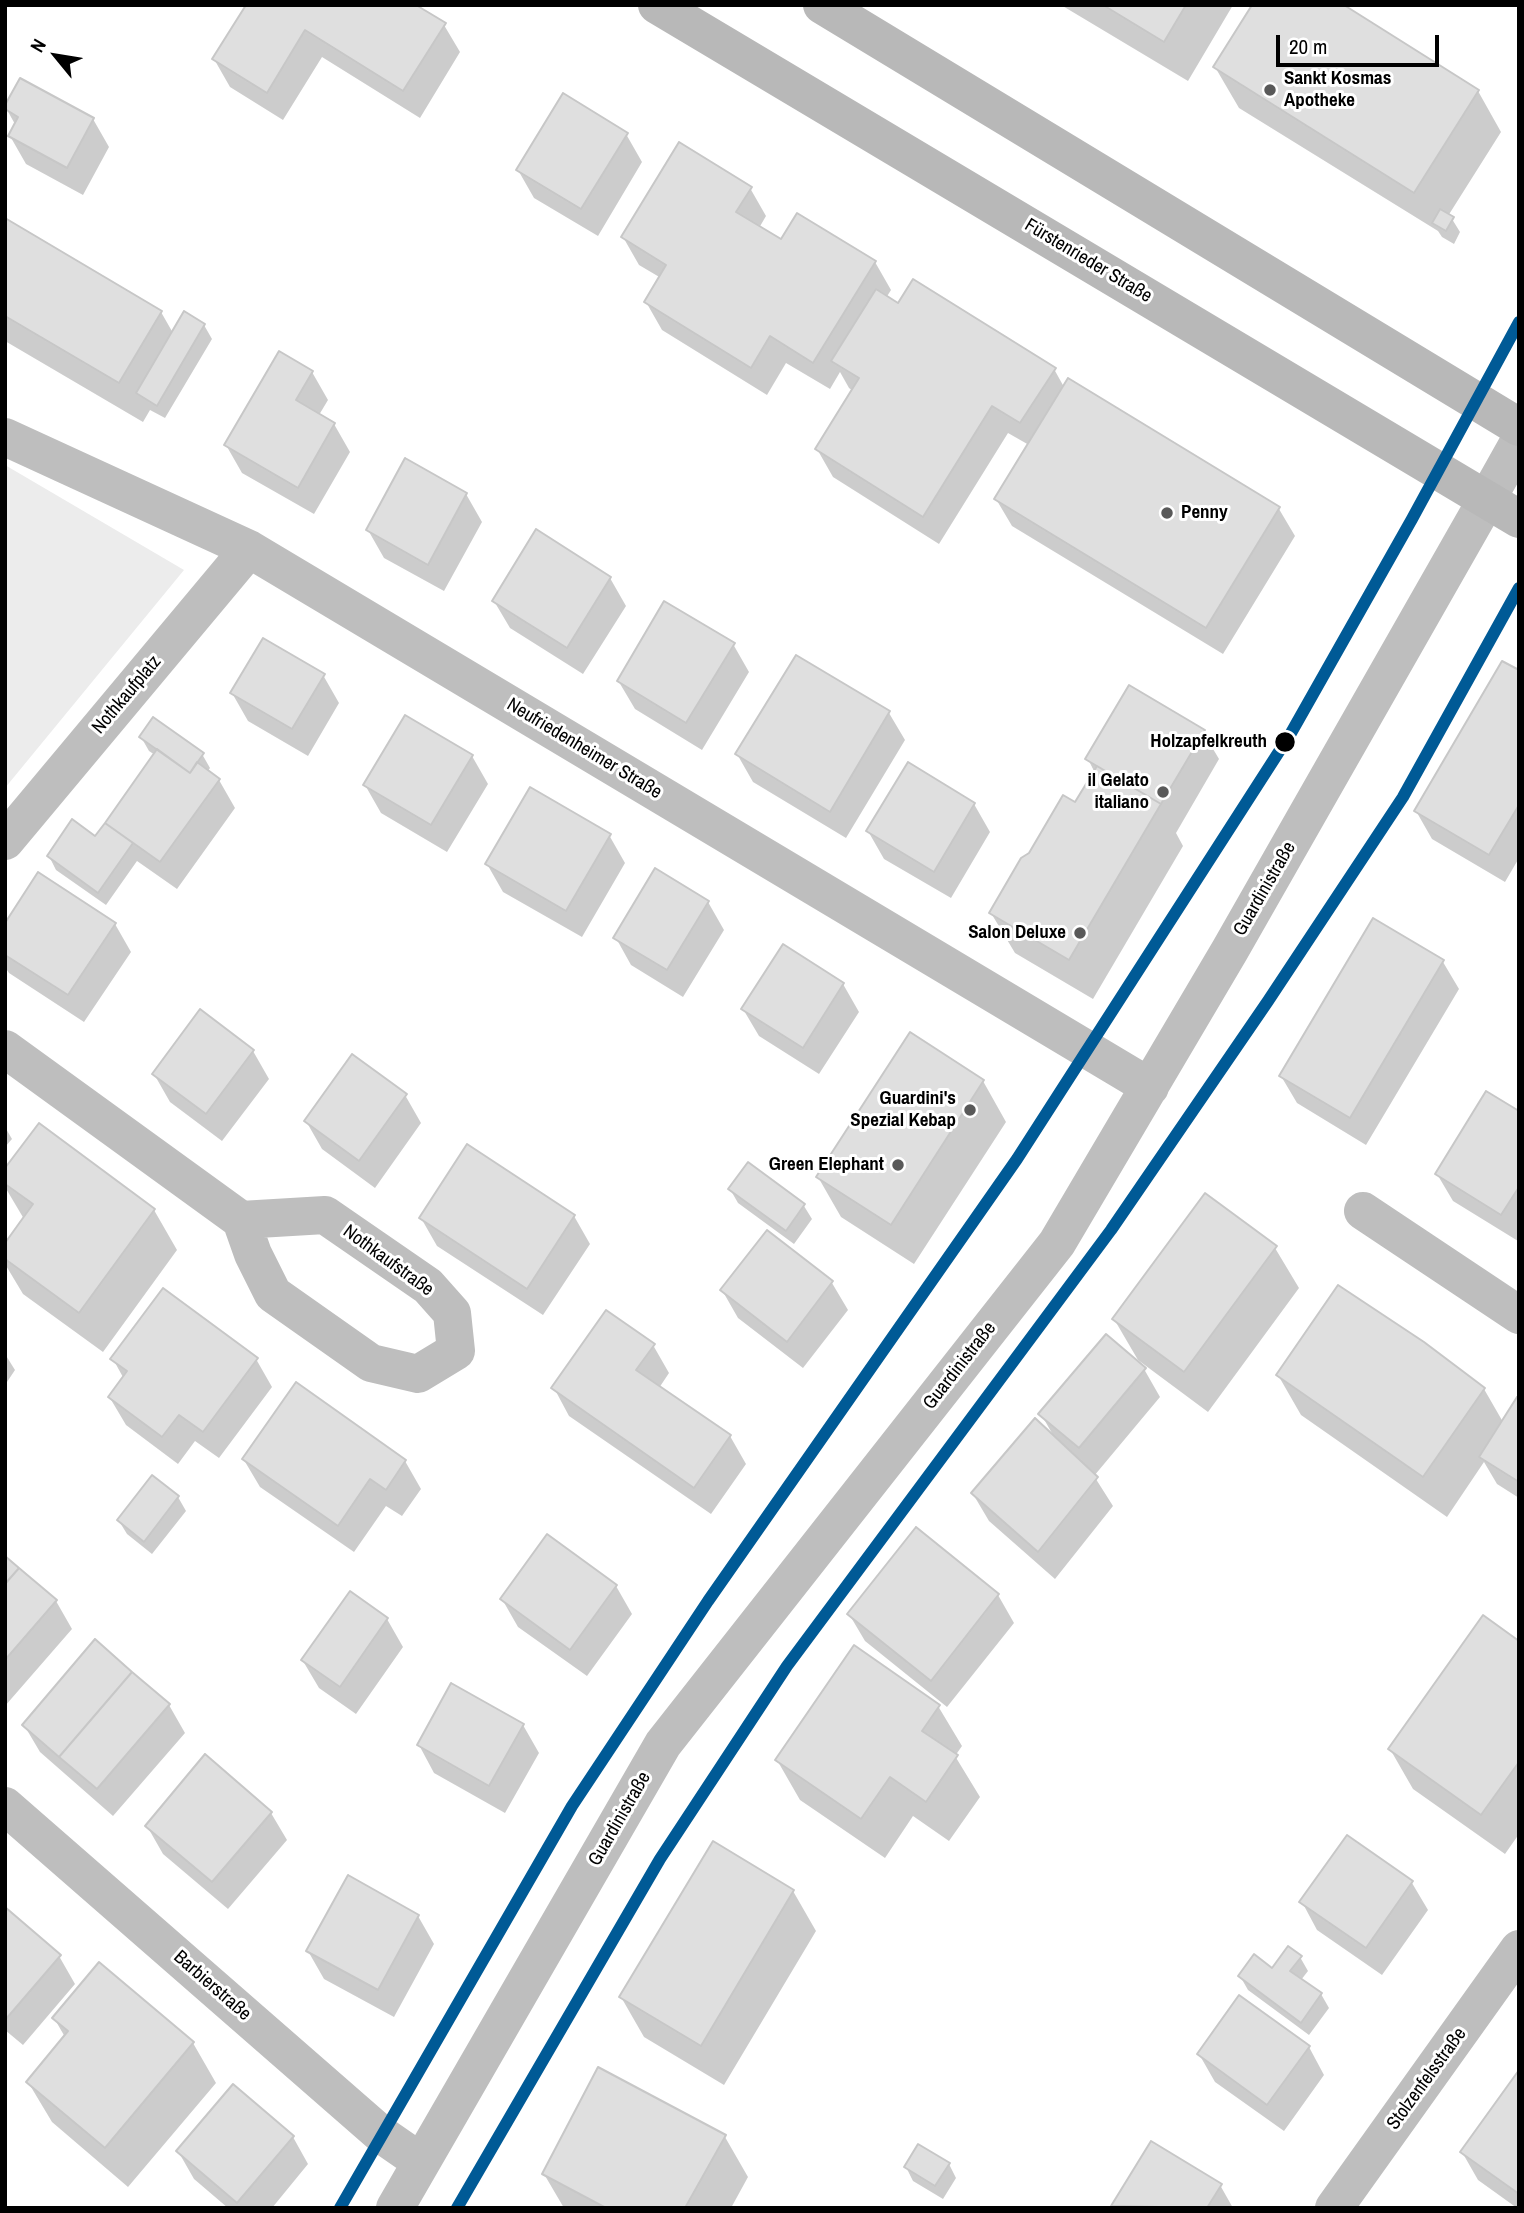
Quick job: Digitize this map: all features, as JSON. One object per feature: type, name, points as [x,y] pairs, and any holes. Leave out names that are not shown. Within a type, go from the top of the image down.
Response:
[{"type":"main road","name":"Fürstenrieder Straße","points":[[657,5],[1503,509]]},
{"type":"main road","points":[[822,5],[1519,427]]},
{"type":"street","name":"Neufriedenheimer Straße","points":[[5,437],[249,549],[1150,1087]]},
{"type":"street","name":"Guardinistraße","points":[[395,2208],[663,1744],[1058,1243],[1150,1087],[1503,509],[1519,442]]},
{"type":"street","name":"Nothkaufplatz","points":[[5,841],[249,549]]},
{"type":"street","points":[[5,1049],[241,1220]]},
{"type":"street","points":[[1363,1211],[1519,1315]]},
{"type":"street","name":"Nothkaufstraße","points":[[325,1214],[428,1286],[453,1313],[456,1351],[418,1374],[371,1363],[273,1294],[253,1254],[241,1220],[325,1214]]},
{"type":"street","name":"Barbierstraße","points":[[5,1806],[382,2135],[421,2162]]},
{"type":"street","name":"Stolzenfelsstraße","points":[[1335,2208],[1514,1967]]},
{"type":"shaded area","points":[[5,465],[184,570],[5,788]]},
{"type":"building","points":[[246,5],[416,5],[446,23],[403,91],[305,30],[267,93],[212,59]]},
{"type":"building","points":[[1103,5],[1186,5],[1164,42]]},
{"type":"building","points":[[1252,5],[1344,5],[1479,90],[1414,193],[1213,67]]},
{"type":"building","points":[[20,78],[94,118],[67,168],[8,136],[18,117],[5,109],[5,105]]},
{"type":"building","points":[[563,93],[628,133],[581,209],[516,170]]},
{"type":"building","points":[[679,142],[752,187],[736,212],[781,239],[797,213],[876,261],[813,363],[770,336],[751,368],[644,302],[666,265],[621,237]]},
{"type":"building","points":[[1440,209],[1454,217],[1446,231],[1432,223]]},
{"type":"building","points":[[5,218],[162,311],[119,383],[5,316]]},
{"type":"building","points":[[913,279],[1056,368],[1020,423],[992,406],[923,517],[815,449],[859,378],[831,361],[876,289],[898,303]]},
{"type":"building","points":[[184,311],[205,324],[157,406],[136,393]]},
{"type":"building","points":[[279,351],[313,371],[296,400],[335,423],[298,488],[224,445]]},
{"type":"building","points":[[1068,378],[1280,507],[1206,628],[994,499]]},
{"type":"building","points":[[405,458],[467,493],[428,565],[366,530]]},
{"type":"building","points":[[536,529],[611,577],[567,648],[492,601]]},
{"type":"building","points":[[664,601],[735,643],[686,723],[617,681]]},
{"type":"building","points":[[263,638],[325,674],[292,729],[230,693]]},
{"type":"building","points":[[796,655],[890,711],[830,812],[735,754]]},
{"type":"building","points":[[1502,661],[1519,670],[1519,805],[1489,855],[1414,811]]},
{"type":"building","points":[[1129,685],[1205,730],[1161,804],[1085,759]]},
{"type":"building","points":[[405,715],[473,755],[431,825],[363,785]]},
{"type":"building","points":[[153,717],[204,753],[190,773],[139,737]]},
{"type":"building","points":[[157,749],[190,773],[197,762],[220,779],[160,862],[105,823]]},
{"type":"building","points":[[908,762],[975,803],[934,872],[866,831]]},
{"type":"building","points":[[1097,766],[1161,804],[1069,960],[989,913],[1021,858],[1029,853],[1063,795],[1075,802]]},
{"type":"building","points":[[530,787],[611,834],[566,911],[485,864]]},
{"type":"building","points":[[72,819],[95,836],[105,823],[133,843],[98,893],[47,856]]},
{"type":"building","points":[[655,868],[709,901],[667,970],[613,938]]},
{"type":"building","points":[[38,872],[116,923],[68,995],[5,955],[5,923]]},
{"type":"building","points":[[1373,918],[1444,960],[1350,1118],[1279,1076]]},
{"type":"building","points":[[783,944],[844,983],[803,1048],[741,1009]]},
{"type":"building","points":[[200,1009],[254,1050],[206,1114],[152,1074]]},
{"type":"building","points":[[910,1032],[984,1080],[891,1225],[816,1177]]},
{"type":"building","points":[[352,1054],[407,1094],[359,1161],[304,1121]]},
{"type":"building","points":[[1486,1091],[1519,1111],[1519,1187],[1501,1215],[1435,1174]]},
{"type":"building","points":[[39,1123],[155,1209],[79,1313],[5,1259],[5,1243],[33,1204],[5,1184],[5,1168]]},
{"type":"building","points":[[467,1144],[575,1215],[527,1289],[419,1218]]},
{"type":"building","points":[[748,1162],[805,1204],[786,1231],[728,1189]]},
{"type":"building","points":[[1205,1193],[1277,1246],[1184,1372],[1112,1319]]},
{"type":"building","points":[[767,1230],[833,1281],[787,1342],[720,1290]]},
{"type":"building","points":[[1338,1285],[1424,1342],[1485,1388],[1423,1477],[1276,1375]]},
{"type":"building","points":[[163,1288],[258,1358],[203,1432],[179,1415],[162,1437],[108,1397],[127,1371],[110,1359]]},
{"type":"building","points":[[606,1310],[655,1344],[636,1370],[731,1435],[694,1488],[551,1388]]},
{"type":"building","points":[[1106,1334],[1146,1368],[1079,1448],[1038,1414]]},
{"type":"building","points":[[296,1382],[406,1460],[386,1490],[370,1479],[338,1526],[242,1459]]},
{"type":"building","points":[[1517,1397],[1519,1399],[1519,1482],[1479,1457]]},
{"type":"building","points":[[1035,1418],[1098,1477],[1038,1552],[971,1493]]},
{"type":"building","points":[[152,1475],[179,1496],[144,1542],[117,1520]]},
{"type":"building","points":[[916,1527],[999,1594],[931,1681],[847,1614]]},
{"type":"building","points":[[547,1534],[617,1585],[570,1650],[500,1599]]},
{"type":"building","points":[[5,1556],[19,1568],[5,1584]]},
{"type":"building","points":[[19,1568],[57,1600],[5,1660],[5,1584]]},
{"type":"building","points":[[350,1591],[388,1618],[340,1687],[301,1660]]},
{"type":"building","points":[[1483,1615],[1519,1641],[1519,1762],[1481,1815],[1388,1749]]},
{"type":"building","points":[[95,1639],[132,1672],[59,1757],[22,1725]]},
{"type":"building","points":[[854,1645],[940,1705],[922,1731],[958,1755],[926,1802],[890,1777],[861,1819],[775,1760]]},
{"type":"building","points":[[132,1672],[170,1704],[97,1789],[59,1757]]},
{"type":"building","points":[[451,1683],[524,1724],[489,1786],[417,1745]]},
{"type":"building","points":[[205,1754],[272,1812],[212,1882],[145,1826]]},
{"type":"building","points":[[1347,1835],[1413,1881],[1366,1948],[1299,1902]]},
{"type":"building","points":[[713,1841],[794,1890],[701,2046],[619,1997]]},
{"type":"building","points":[[348,1875],[419,1915],[378,1990],[306,1951]]},
{"type":"building","points":[[5,1907],[61,1955],[6,2019],[5,2018]]},
{"type":"building","points":[[1288,1946],[1302,1956],[1290,1971],[1322,1993],[1301,2023],[1238,1976],[1254,1954],[1272,1968]]},
{"type":"building","points":[[99,1962],[194,2042],[105,2148],[26,2082],[68,2031],[52,2018]]},
{"type":"building","points":[[1239,1995],[1310,2046],[1267,2105],[1197,2054]]},
{"type":"building","points":[[598,2067],[726,2135],[685,2208],[606,2208],[542,2174]]},
{"type":"building","points":[[1519,2070],[1519,2194],[1460,2152]]},
{"type":"building","points":[[233,2084],[294,2136],[237,2203],[176,2151]]},
{"type":"building","points":[[1151,2141],[1222,2184],[1207,2208],[1111,2206]]},
{"type":"building","points":[[918,2144],[950,2163],[935,2186],[904,2167]]},
{"type":"transit line","points":[[340,2208],[572,1806],[708,1601],[1017,1159],[1291,733],[1519,322]]},
{"type":"transit line","points":[[457,2208],[660,1859],[787,1666],[1111,1230],[1268,1001],[1403,797],[1519,588]]},
{"type":"place","name":"Sankt Kosmas Apotheke","points":[[1270,90]]},
{"type":"place","name":"Penny","points":[[1167,513]]},
{"type":"place","name":"Holzapfelkreuth","points":[[1285,742]]},
{"type":"place","name":"il Gelato italiano","points":[[1163,792]]},
{"type":"place","name":"Salon Deluxe","points":[[1080,933]]},
{"type":"place","name":"Guardini's Spezial Kebap","points":[[970,1110]]},
{"type":"place","name":"Green Elephant","points":[[898,1165]]}]
